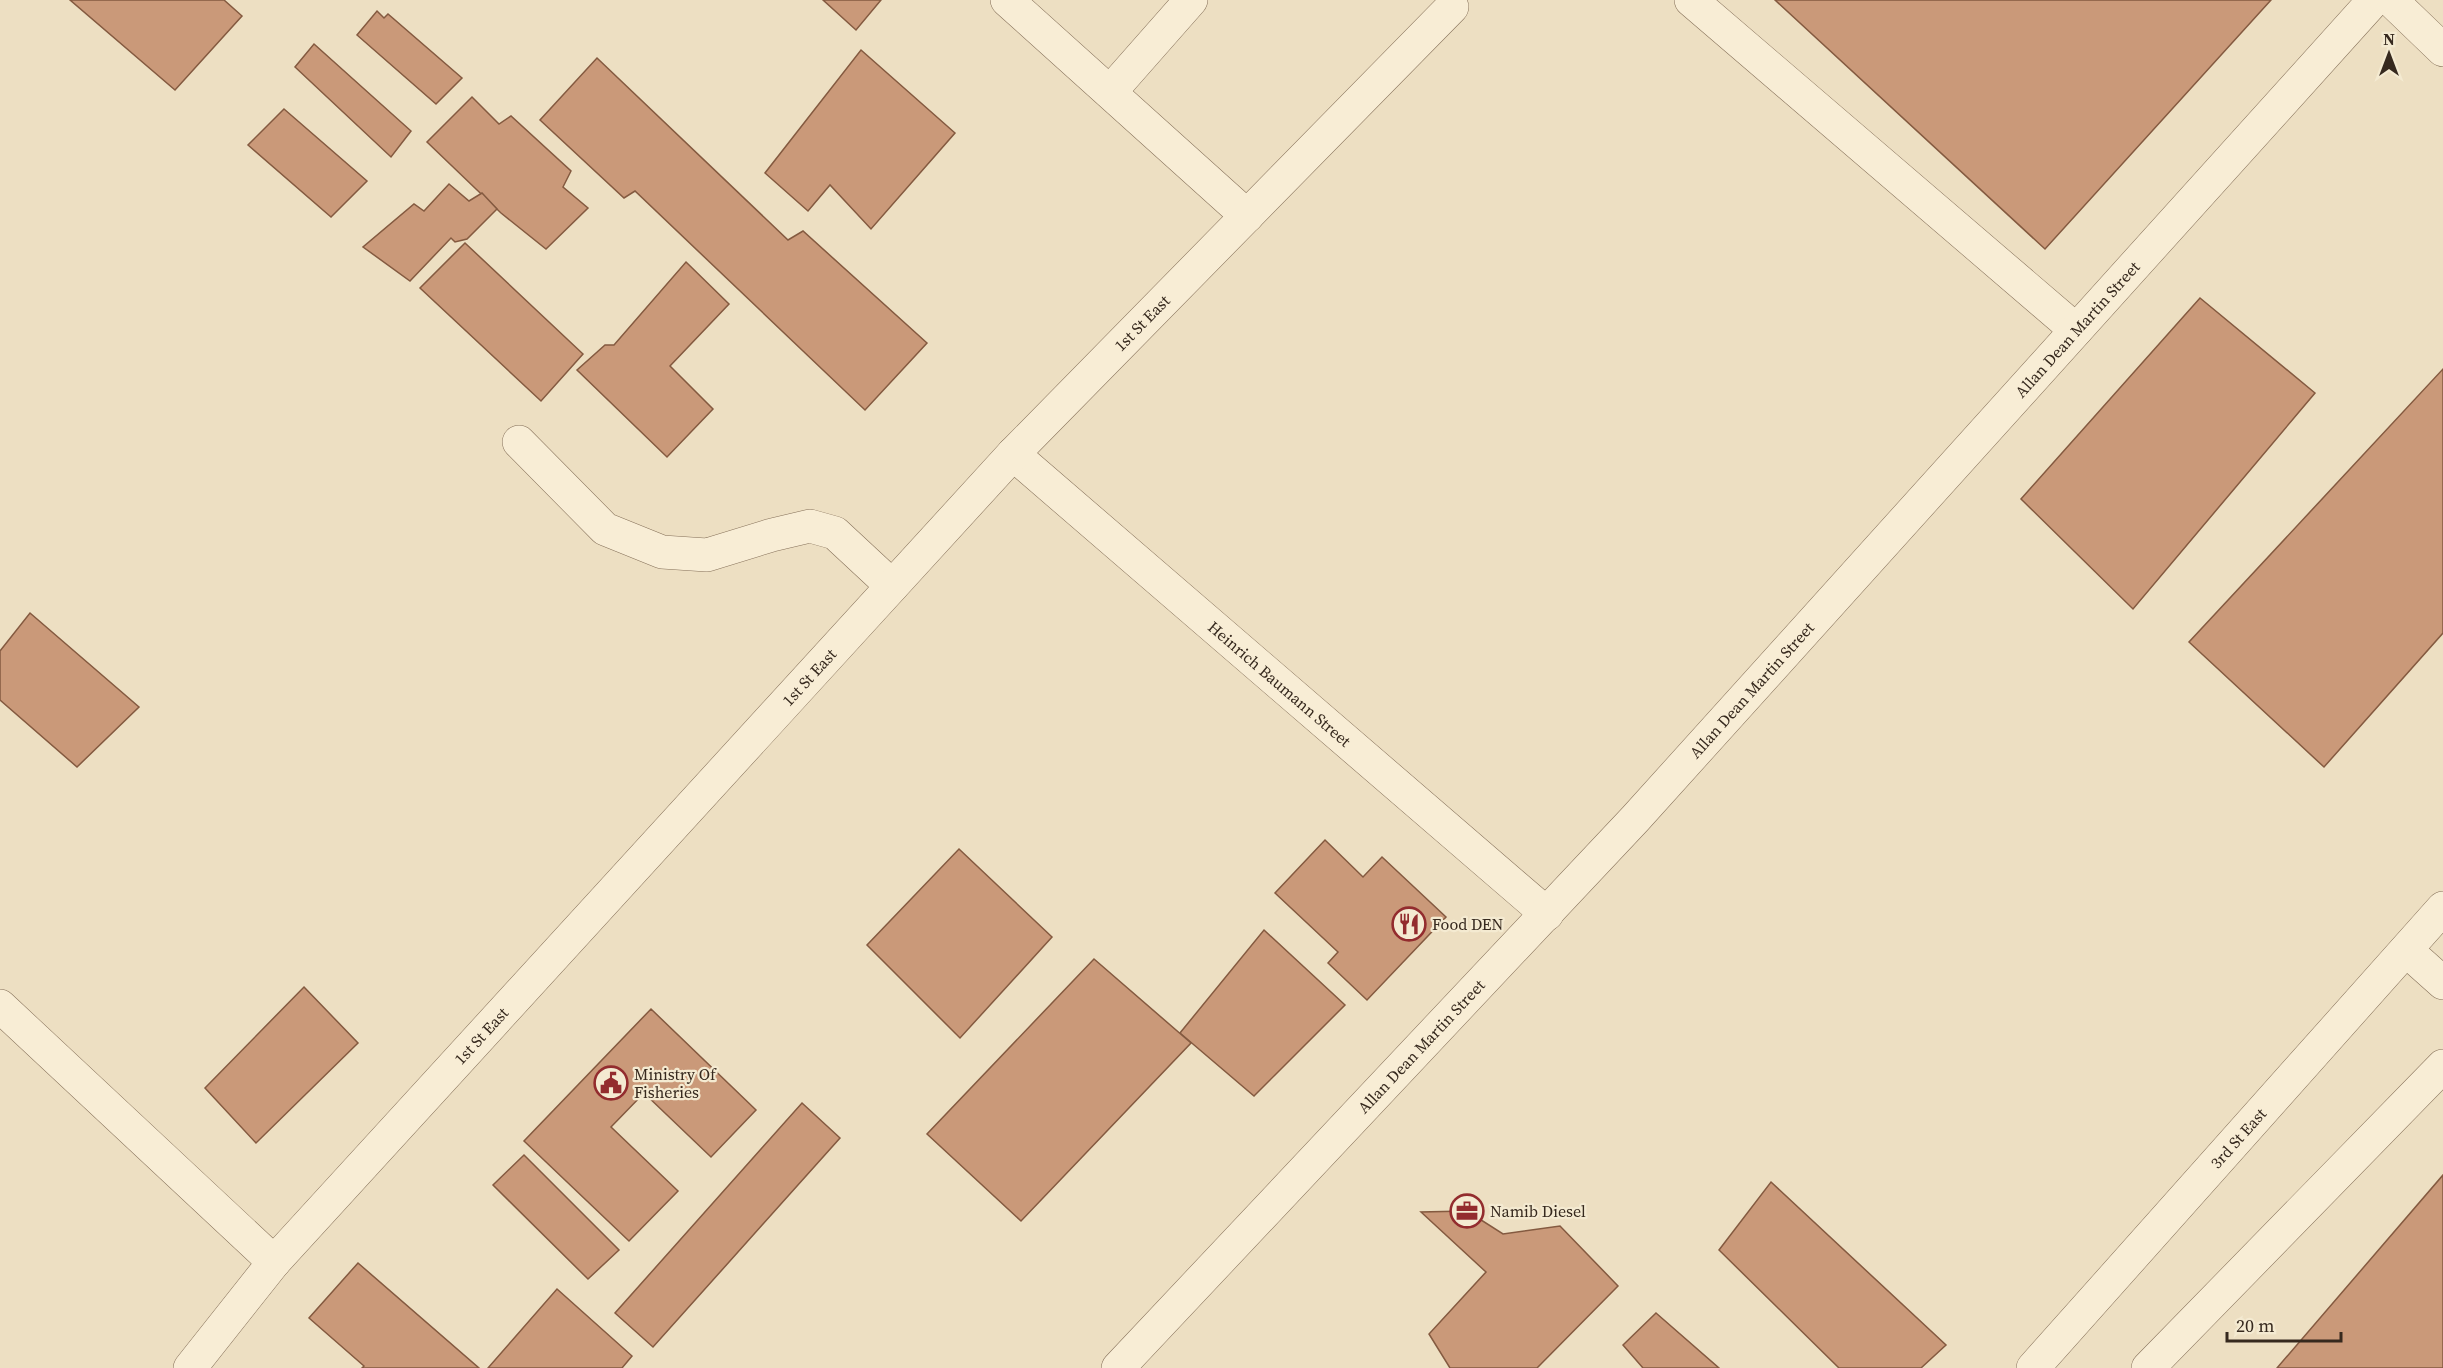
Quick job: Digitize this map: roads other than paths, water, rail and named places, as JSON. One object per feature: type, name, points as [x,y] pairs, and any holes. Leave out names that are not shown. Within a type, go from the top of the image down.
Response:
[{"type":"street","points":[[1007,0],[1247,216]]},
{"type":"street","points":[[1110,92],[1191,0]]},
{"type":"street","points":[[1691,0],[2076,330]]},
{"type":"street","name":"Allan Dean Martin Street","points":[[1118,1368],[1547,914],[2374,0]]},
{"type":"street","points":[[2391,0],[2443,50]]},
{"type":"street","name":"1st St East","points":[[190,1368],[274,1262],[1013,454],[1452,7]]},
{"type":"street","points":[[519,442],[605,530],[662,552],[707,555],[810,526],[835,533],[892,586]]},
{"type":"street","name":"Heinrich Baumann Street","points":[[1013,454],[1547,914]]},
{"type":"street","name":"3rd St East","points":[[2033,1368],[2443,908]]},
{"type":"street","points":[[2406,950],[2443,983]]},
{"type":"street","points":[[0,1006],[274,1262]]},
{"type":"street","points":[[2148,1368],[2443,1066]]},
{"type":"place","name":"Food DEN","points":[[1409,924]]},
{"type":"place","name":"Ministry Of Fisheries","points":[[611,1083]]},
{"type":"place","name":"Namib Diesel","points":[[1467,1211]]}]
